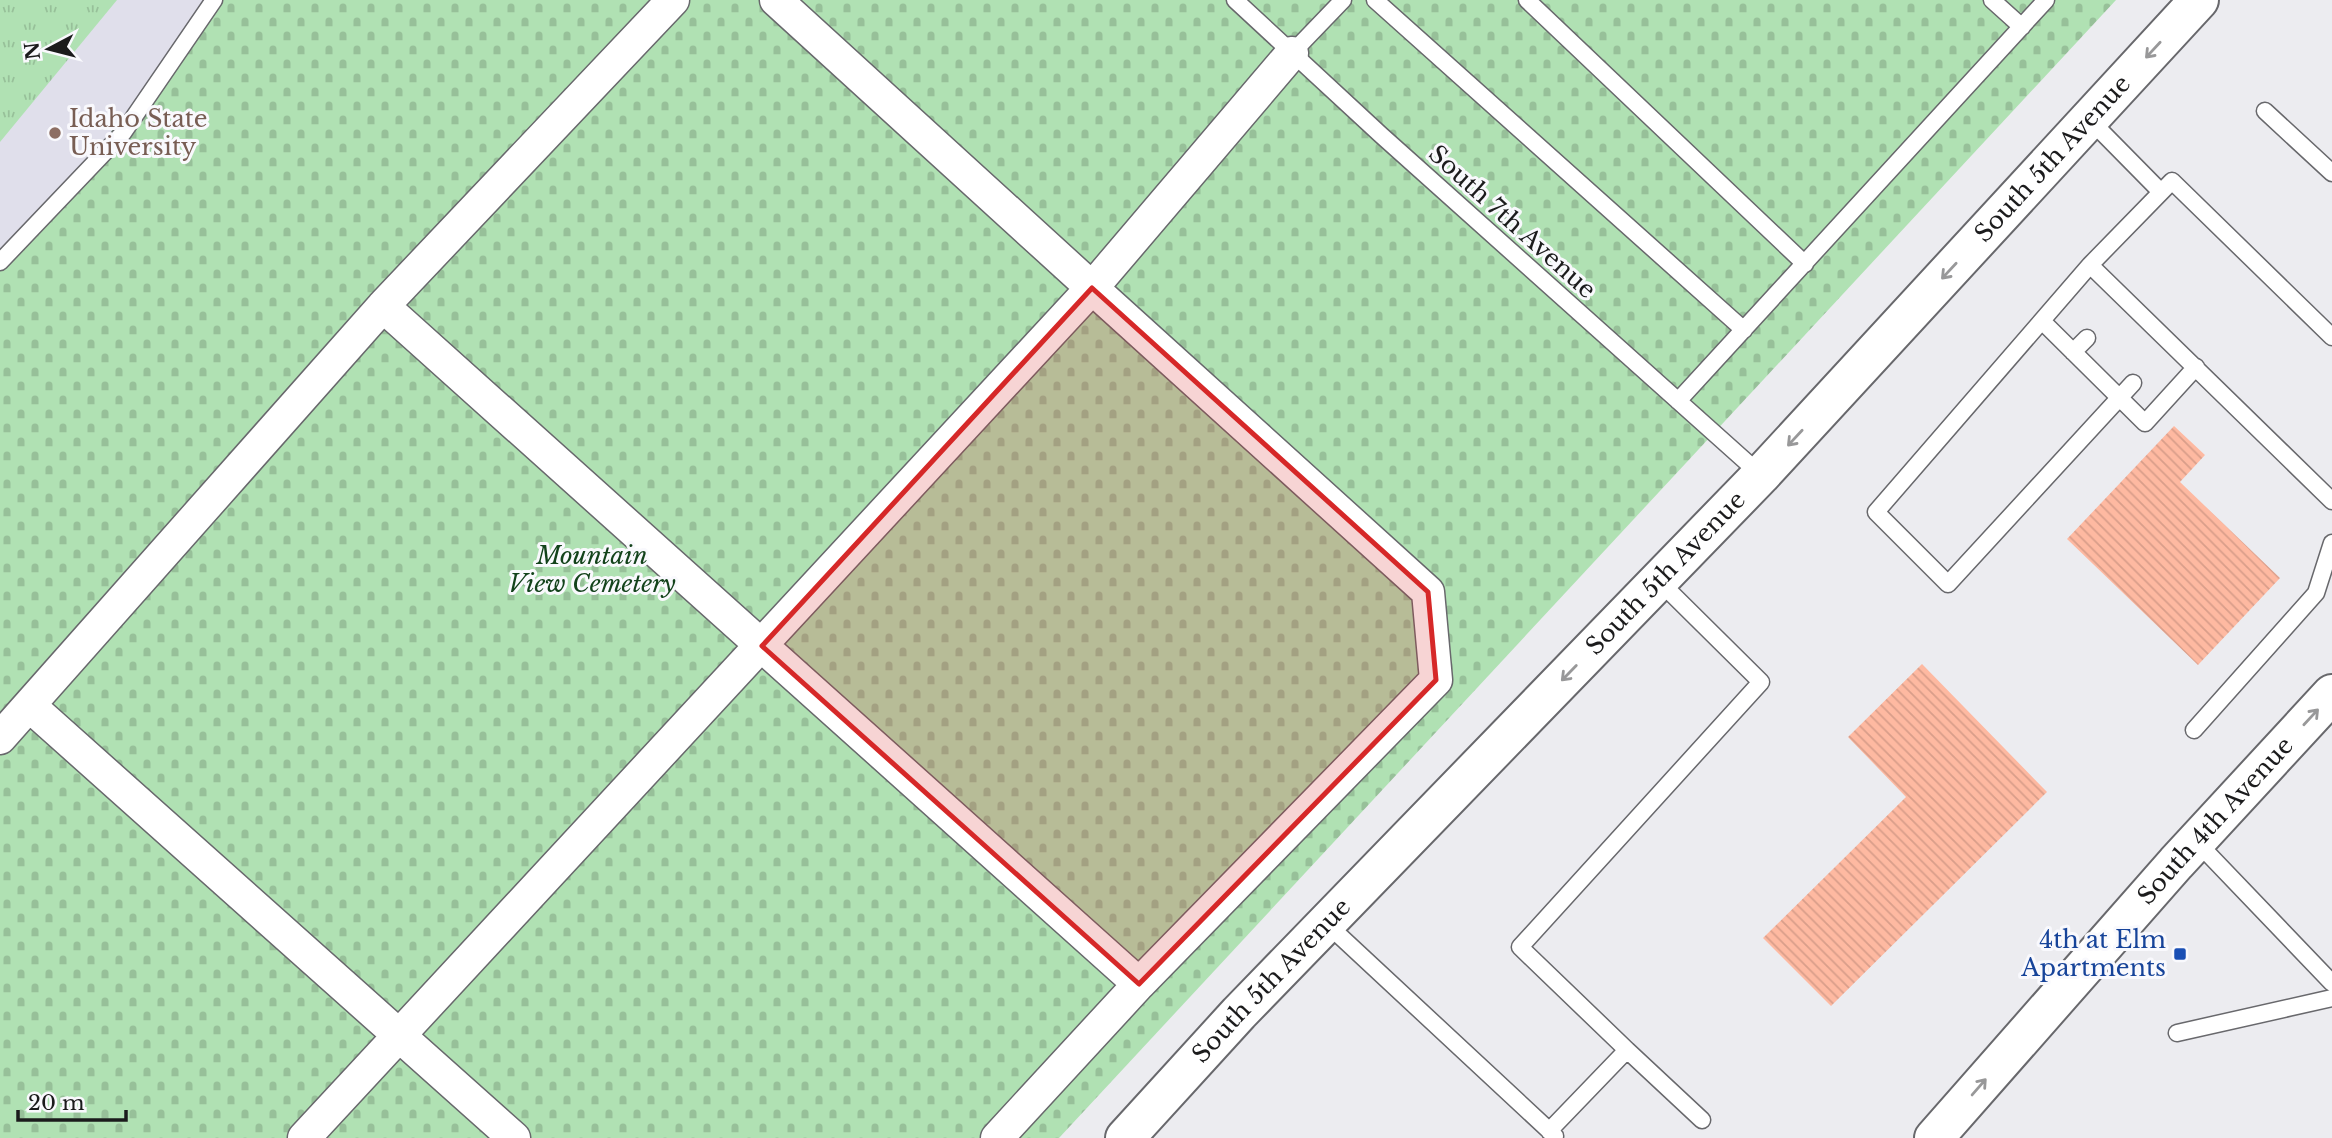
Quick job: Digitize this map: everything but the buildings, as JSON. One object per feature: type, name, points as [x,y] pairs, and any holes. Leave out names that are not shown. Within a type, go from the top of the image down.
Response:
[{"type":"main road","name":"South 5th Avenue","points":[[1125,1138],[1239,1013],[1761,475],[2199,0]]},
{"type":"main road","name":"South 4th Avenue","points":[[1934,1138],[2196,841],[2332,694]]},
{"type":"street","points":[[0,738],[383,306],[673,0]]},
{"type":"street","points":[[776,0],[1428,592],[1436,680],[1139,985],[997,1138]]},
{"type":"street","points":[[304,1138],[1092,288],[1292,53]]},
{"type":"street","points":[[383,306],[1139,985]]},
{"type":"street","points":[[30,706],[514,1138]]},
{"type":"lane","points":[[0,262],[123,133],[215,0]]},
{"type":"lane","name":"South 7th Avenue","points":[[1236,0],[1761,475]]},
{"type":"lane","points":[[1292,53],[1343,0]]},
{"type":"lane","points":[[1375,0],[1744,330]]},
{"type":"lane","points":[[1527,0],[1805,264]]},
{"type":"lane","points":[[1992,0],[2022,27]]},
{"type":"lane","points":[[1678,401],[2046,0]]},
{"type":"lane","points":[[2265,111],[2332,173]]},
{"type":"lane","points":[[2089,119],[2161,192]]},
{"type":"lane","points":[[2133,383],[1948,584],[1876,512],[2090,265],[2172,181],[2332,337]]},
{"type":"lane","points":[[2090,265],[2121,303],[2168,347],[2196,367],[2332,501]]},
{"type":"lane","points":[[2043,322],[2145,423],[2196,367]]},
{"type":"lane","points":[[2073,352],[2087,338]]},
{"type":"lane","points":[[2194,730],[2316,593],[2332,543]]},
{"type":"lane","points":[[1658,580],[1761,682],[1520,947],[1702,1120]]},
{"type":"lane","points":[[2196,841],[2332,983]]},
{"type":"lane","points":[[1326,923],[1553,1134],[1627,1050]]},
{"type":"lane","points":[[2177,1033],[2332,998]]},
{"type":"highlighted area","points":[[1092,288],[1428,592],[1436,680],[1139,984],[762,646]]},
{"type":"shaded area","name":"Idaho State University","points":[[0,0],[220,0],[0,266]]},
{"type":"green space","points":[[0,0],[117,0],[0,142]]},
{"type":"green space","name":"Mountain View Cemetery","points":[[220,0],[2116,0],[1059,1138],[0,1138],[0,266]]},
{"type":"place","name":"Idaho State University","points":[[55,133]]},
{"type":"place","name":"4th at Elm Apartments","points":[[2180,954]]}]
